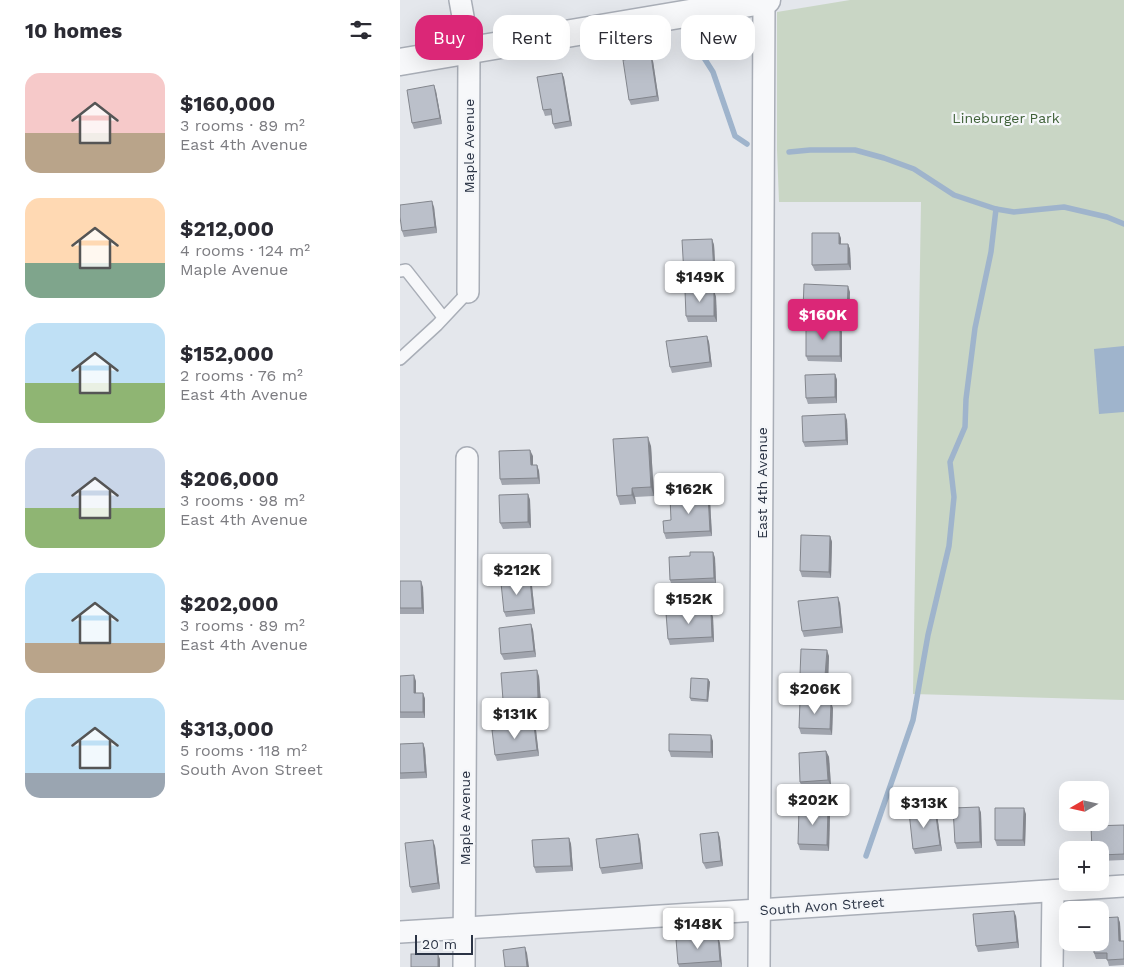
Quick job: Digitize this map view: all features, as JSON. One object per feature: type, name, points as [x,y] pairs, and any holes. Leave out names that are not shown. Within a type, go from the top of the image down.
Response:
[{"type":"street","name":"Maple Avenue","points":[[460,0],[463,15]]},
{"type":"street","points":[[483,48],[765,0]]},
{"type":"street","name":"East 4th Avenue","points":[[759,967],[765,0]]},
{"type":"street","points":[[400,62],[415,59]]},
{"type":"street","name":"Maple Avenue","points":[[468,292],[469,60]]},
{"type":"street","name":"Maple Avenue","points":[[464,967],[467,458]]},
{"type":"street","name":"South Avon Street","points":[[400,932],[1124,886]]},
{"type":"street","points":[[1052,967],[1053,891]]},
{"type":"lane","points":[[400,271],[406,270],[444,317]]},
{"type":"lane","points":[[400,359],[468,292]]},
{"type":"green space","name":"Lineburger Park","points":[[850,0],[1124,0],[1124,700],[913,694],[921,202],[779,202],[777,12]]},
{"type":"water","points":[[1124,346],[1124,412],[1099,414],[1094,349]]},
{"type":"building","points":[[623,60],[652,60],[657,96],[629,100]]},
{"type":"building","points":[[562,73],[570,121],[553,124],[551,109],[543,110],[537,77]]},
{"type":"building","points":[[434,85],[440,118],[412,123],[407,90]]},
{"type":"building","points":[[432,201],[435,227],[402,231],[400,205]]},
{"type":"building","points":[[812,233],[839,233],[839,244],[848,244],[848,264],[812,265]]},
{"type":"building","points":[[712,239],[714,273],[684,275],[682,240]]},
{"type":"building","points":[[804,284],[848,286],[847,312],[803,309]]},
{"type":"building","points":[[685,291],[714,291],[714,316],[686,316]]},
{"type":"building","points":[[806,326],[840,326],[840,356],[806,356]]},
{"type":"building","points":[[707,336],[710,362],[670,367],[666,341]]},
{"type":"building","points":[[835,374],[835,397],[806,398],[805,375]]},
{"type":"building","points":[[845,414],[846,440],[803,442],[802,416]]},
{"type":"building","points":[[648,437],[651,487],[632,488],[632,495],[617,496],[613,439]]},
{"type":"building","points":[[530,450],[531,465],[537,465],[538,478],[500,479],[499,451]]},
{"type":"building","points":[[528,494],[528,522],[500,523],[499,495]]},
{"type":"building","points":[[708,494],[710,531],[664,533],[663,521],[671,520],[670,497]]},
{"type":"building","points":[[801,535],[830,536],[829,572],[800,571]]},
{"type":"building","points":[[690,552],[713,552],[714,578],[670,580],[669,557],[690,556]]},
{"type":"building","points":[[530,580],[533,609],[504,612],[501,583]]},
{"type":"building","points":[[400,581],[421,581],[422,608],[400,608]]},
{"type":"building","points":[[838,597],[841,627],[802,631],[798,601]]},
{"type":"building","points":[[711,611],[712,637],[668,639],[666,613]]},
{"type":"building","points":[[531,624],[534,651],[501,654],[499,628]]},
{"type":"building","points":[[801,649],[827,650],[825,676],[800,675]]},
{"type":"building","points":[[537,670],[538,698],[503,700],[501,673]]},
{"type":"building","points":[[414,675],[414,693],[423,693],[423,712],[400,712],[400,676]]},
{"type":"building","points":[[691,678],[708,679],[707,700],[690,698]]},
{"type":"building","points":[[800,701],[831,702],[830,729],[799,728]]},
{"type":"building","points":[[534,725],[537,750],[495,755],[492,730]]},
{"type":"building","points":[[669,734],[711,735],[711,752],[669,751]]},
{"type":"building","points":[[423,743],[425,772],[400,773],[400,744]]},
{"type":"building","points":[[826,751],[828,780],[800,782],[799,753]]},
{"type":"building","points":[[979,807],[980,842],[955,843],[953,808]]},
{"type":"building","points":[[799,808],[828,809],[827,845],[798,844]]},
{"type":"building","points":[[995,808],[1024,808],[1023,840],[995,840]]},
{"type":"building","points":[[935,809],[940,845],[913,849],[909,812]]},
{"type":"building","points":[[1109,825],[1124,825],[1124,854],[1109,855],[1109,841],[1092,841],[1091,831],[1109,831]]},
{"type":"building","points":[[718,832],[721,861],[703,863],[700,834]]},
{"type":"building","points":[[638,834],[641,863],[600,868],[596,839]]},
{"type":"building","points":[[569,838],[571,866],[534,867],[532,840]]},
{"type":"building","points":[[433,840],[438,883],[410,887],[405,843]]},
{"type":"building","points":[[1014,911],[1017,942],[976,946],[973,914]]},
{"type":"building","points":[[1118,917],[1119,941],[1124,941],[1124,959],[1107,960],[1107,953],[1094,953],[1094,951],[1109,951],[1109,918]]},
{"type":"building","points":[[718,937],[720,961],[678,964],[676,939]]},
{"type":"building","points":[[525,947],[527,967],[505,967],[503,950]]},
{"type":"building","points":[[411,954],[438,954],[438,967],[411,967]]},
{"type":"waterway","points":[[705,60],[713,72],[735,136],[747,144]]},
{"type":"waterway","points":[[789,152],[855,150],[914,169],[954,195],[996,209],[1014,212],[1064,207],[1107,217],[1124,224]]},
{"type":"waterway","points":[[866,856],[913,720],[928,635],[949,546],[954,497],[950,462],[965,427],[966,399],[975,328],[991,252],[996,209]]}]
